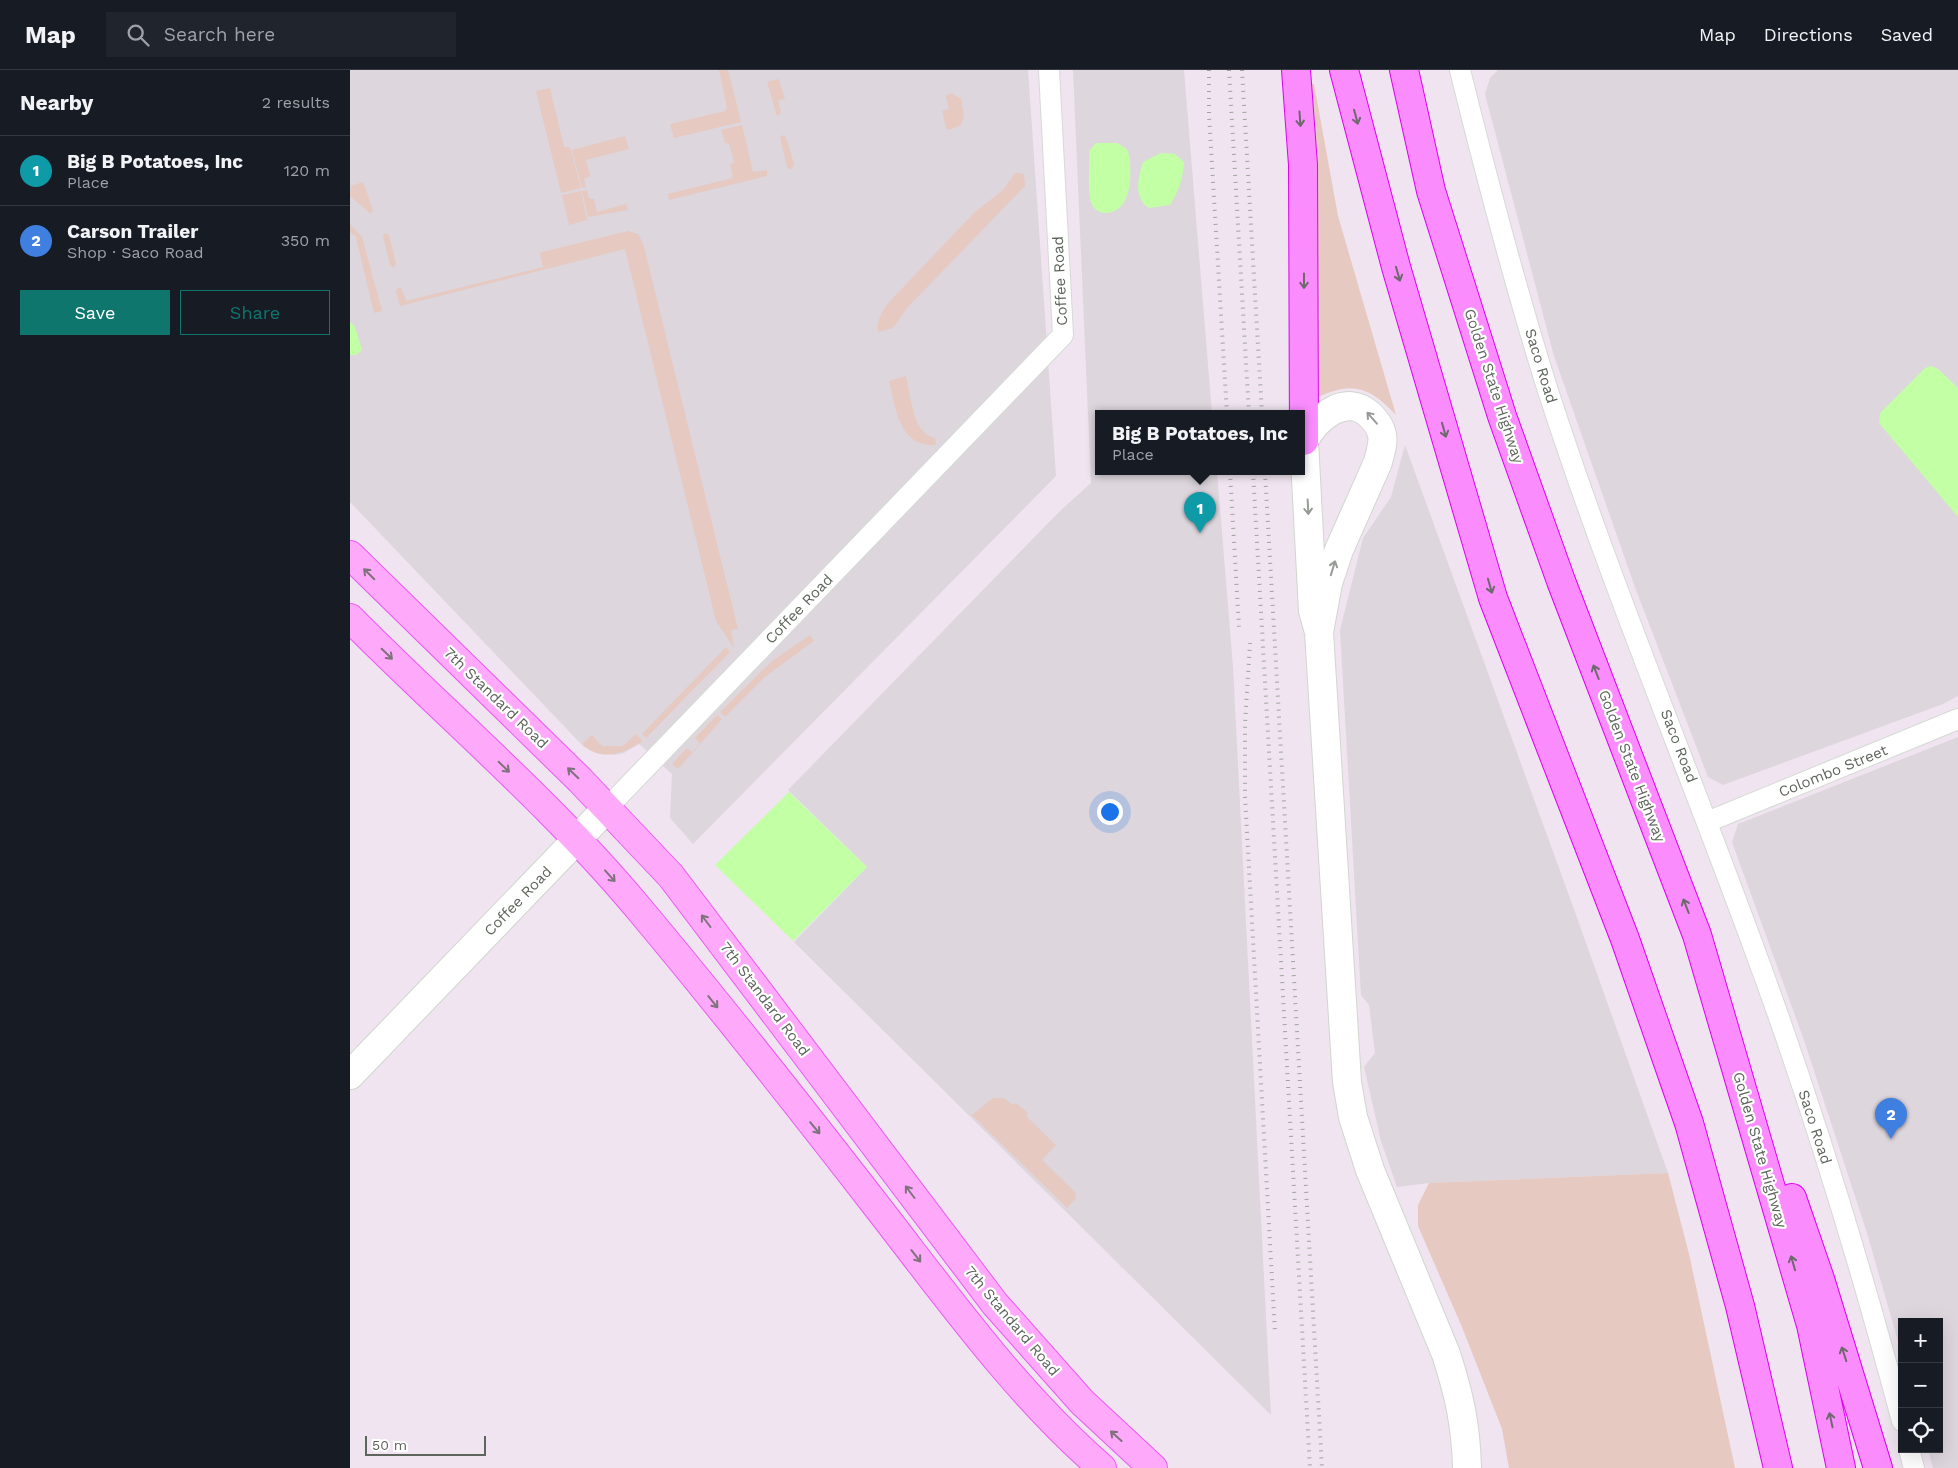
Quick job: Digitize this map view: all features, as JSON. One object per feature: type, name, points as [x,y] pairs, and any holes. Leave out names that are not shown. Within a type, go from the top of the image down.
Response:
[{"type":"highway","points":[[1296,70],[1303,164],[1304,410]]},
{"type":"highway","points":[[1344,70],[1396,267],[1493,598],[1625,939],[1689,1123],[1740,1306],[1778,1468]]},
{"type":"highway","name":"Golden State Highway","points":[[1404,70],[1431,191],[1502,416],[1564,590],[1697,935],[1811,1325],[1841,1468]]},
{"type":"highway","points":[[1697,935],[1726,1010],[1820,1279],[1878,1468]]},
{"type":"main road","points":[[1305,439],[1316,422],[1332,410],[1342,406],[1355,407],[1366,412],[1382,432],[1382,445],[1378,462],[1333,566],[1319,632]]},
{"type":"main road","points":[[1305,460],[1313,611],[1319,632],[1347,1082],[1353,1117],[1370,1170],[1446,1354],[1456,1384],[1466,1431],[1467,1468]]},
{"type":"main road","name":"7th Standard Road","points":[[350,555],[608,808],[695,905],[940,1232],[1022,1336],[1082,1402],[1153,1468]]},
{"type":"main road","points":[[350,618],[578,840],[639,909],[1011,1377],[1070,1439],[1102,1468]]},
{"type":"main road","name":"Coffee Road","points":[[350,1075],[608,808]]},
{"type":"street","name":"Coffee Road","points":[[608,808],[1063,334],[1049,70]]},
{"type":"street","name":"Saco Road","points":[[1460,70],[1496,213],[1550,395],[1590,515],[1756,953],[1816,1129],[1864,1286],[1898,1408]]},
{"type":"street","name":"Colombo Street","points":[[1707,822],[1958,719]]},
{"type":"street","points":[[1910,1453],[1914,1468]]},
{"type":"shaded area","points":[[350,70],[1028,70],[1056,476],[693,844],[670,818],[672,774],[639,744],[624,753],[614,755],[584,747],[350,502]]},
{"type":"shaded area","points":[[719,70],[728,70],[741,122],[674,138],[670,124],[725,111],[727,108]]},
{"type":"shaded area","points":[[1073,70],[1184,70],[1212,410],[1095,410],[1095,475],[1217,475],[1233,667],[1271,1415],[794,942],[867,867],[788,790],[1059,512],[1091,483]]},
{"type":"shaded area","points":[[1498,70],[1958,70],[1958,696],[1943,704],[1723,785],[1708,777],[1636,590],[1554,356],[1485,94],[1490,78]]},
{"type":"shaded area","points":[[777,79],[785,99],[778,100],[781,113],[777,116],[767,82]]},
{"type":"shaded area","points":[[1308,83],[1314,84],[1338,216],[1396,415],[1377,397],[1358,389],[1338,390],[1314,399]]},
{"type":"shaded area","points":[[550,88],[564,147],[569,147],[571,150],[581,188],[561,193],[536,91]]},
{"type":"shaded area","points":[[952,93],[961,99],[964,116],[961,125],[949,130],[946,128],[942,111],[949,109],[946,96]]},
{"type":"shaded area","points":[[742,125],[753,172],[767,170],[767,176],[669,200],[668,194],[733,178],[730,165],[734,162],[729,144],[725,143],[721,130]]},
{"type":"shaded area","points":[[783,135],[786,137],[794,164],[791,170],[787,167],[780,137]]},
{"type":"shaded area","points":[[625,136],[629,149],[586,160],[590,176],[584,179],[586,187],[582,188],[572,150]]},
{"type":"shaded area","points":[[1096,143],[1117,143],[1127,149],[1129,154],[1130,176],[1127,197],[1117,210],[1107,213],[1097,211],[1090,197],[1089,151]]},
{"type":"shaded area","points":[[1161,153],[1175,154],[1184,162],[1182,179],[1170,205],[1149,208],[1144,204],[1139,193],[1140,174],[1143,162]]},
{"type":"shaded area","points":[[1015,173],[1024,174],[1025,186],[907,308],[893,328],[878,332],[883,310],[889,303],[974,213],[1004,189]]},
{"type":"shaded area","points":[[363,182],[373,210],[371,214],[350,196],[351,186]]},
{"type":"shaded area","points":[[587,190],[589,198],[594,199],[597,212],[626,204],[628,210],[588,217],[582,191]]},
{"type":"shaded area","points":[[581,191],[587,220],[569,225],[562,195]]},
{"type":"shaded area","points":[[350,224],[362,237],[382,311],[374,313],[356,237],[350,232]]},
{"type":"shaded area","points":[[628,231],[638,234],[643,243],[738,629],[731,630],[734,648],[716,621],[625,249],[400,306],[396,291],[399,287],[402,289],[406,301],[543,267],[540,254],[542,252]]},
{"type":"shaded area","points":[[385,233],[389,235],[396,264],[393,268],[390,265],[383,236]]},
{"type":"shaded area","points":[[350,322],[355,327],[362,350],[356,355],[350,355]]},
{"type":"shaded area","points":[[1931,366],[1938,369],[1958,388],[1958,517],[1879,423],[1880,413],[1925,368]]},
{"type":"shaded area","points":[[906,376],[917,422],[927,435],[935,438],[936,445],[924,444],[914,440],[901,424],[889,381]]},
{"type":"shaded area","points":[[1405,445],[1668,1173],[1429,1183],[1397,1187],[1381,1141],[1364,1067],[1375,1053],[1369,1005],[1361,995],[1340,630],[1363,538],[1391,497]]},
{"type":"shaded area","points":[[810,635],[814,641],[766,676],[725,717],[720,712],[772,661]]},
{"type":"shaded area","points":[[726,647],[730,652],[646,738],[642,734]]},
{"type":"shaded area","points":[[717,715],[722,719],[678,769],[672,764],[687,748],[692,752],[700,743],[695,738]]},
{"type":"shaded area","points":[[636,734],[643,741],[628,749],[612,754],[597,753],[582,744],[592,735],[602,746],[623,746]]},
{"type":"shaded area","points":[[1958,737],[1958,1468],[1933,1468],[1929,1453],[1943,1453],[1943,1318],[1898,1318],[1898,1341],[1867,1233],[1804,1040],[1732,842],[1738,824]]},
{"type":"shaded area","points":[[789,792],[867,867],[793,941],[715,865]]},
{"type":"shaded area","points":[[993,1098],[1004,1098],[1013,1105],[1016,1103],[1028,1113],[1026,1116],[1056,1145],[1042,1160],[1075,1192],[1076,1198],[1067,1208],[972,1115]]},
{"type":"shaded area","points":[[1668,1173],[1689,1254],[1735,1468],[1509,1468],[1502,1429],[1462,1327],[1418,1226],[1418,1205],[1429,1183]]},
{"type":"railway","points":[[1209,70],[1209,115],[1227,410]]},
{"type":"railway","points":[[1229,70],[1249,410]]},
{"type":"railway","points":[[1242,70],[1262,410]]},
{"type":"railway","points":[[1230,475],[1239,627]]},
{"type":"railway","points":[[1253,475],[1310,1468]]},
{"type":"railway","points":[[1265,475],[1322,1468]]},
{"type":"railway","points":[[1250,643],[1245,724],[1245,796],[1275,1333]]},
{"type":"place","name":"Big B Potatoes, Inc","points":[[1200,533]]},
{"type":"place","name":"Carson Trailer","points":[[1891,1139]]}]
